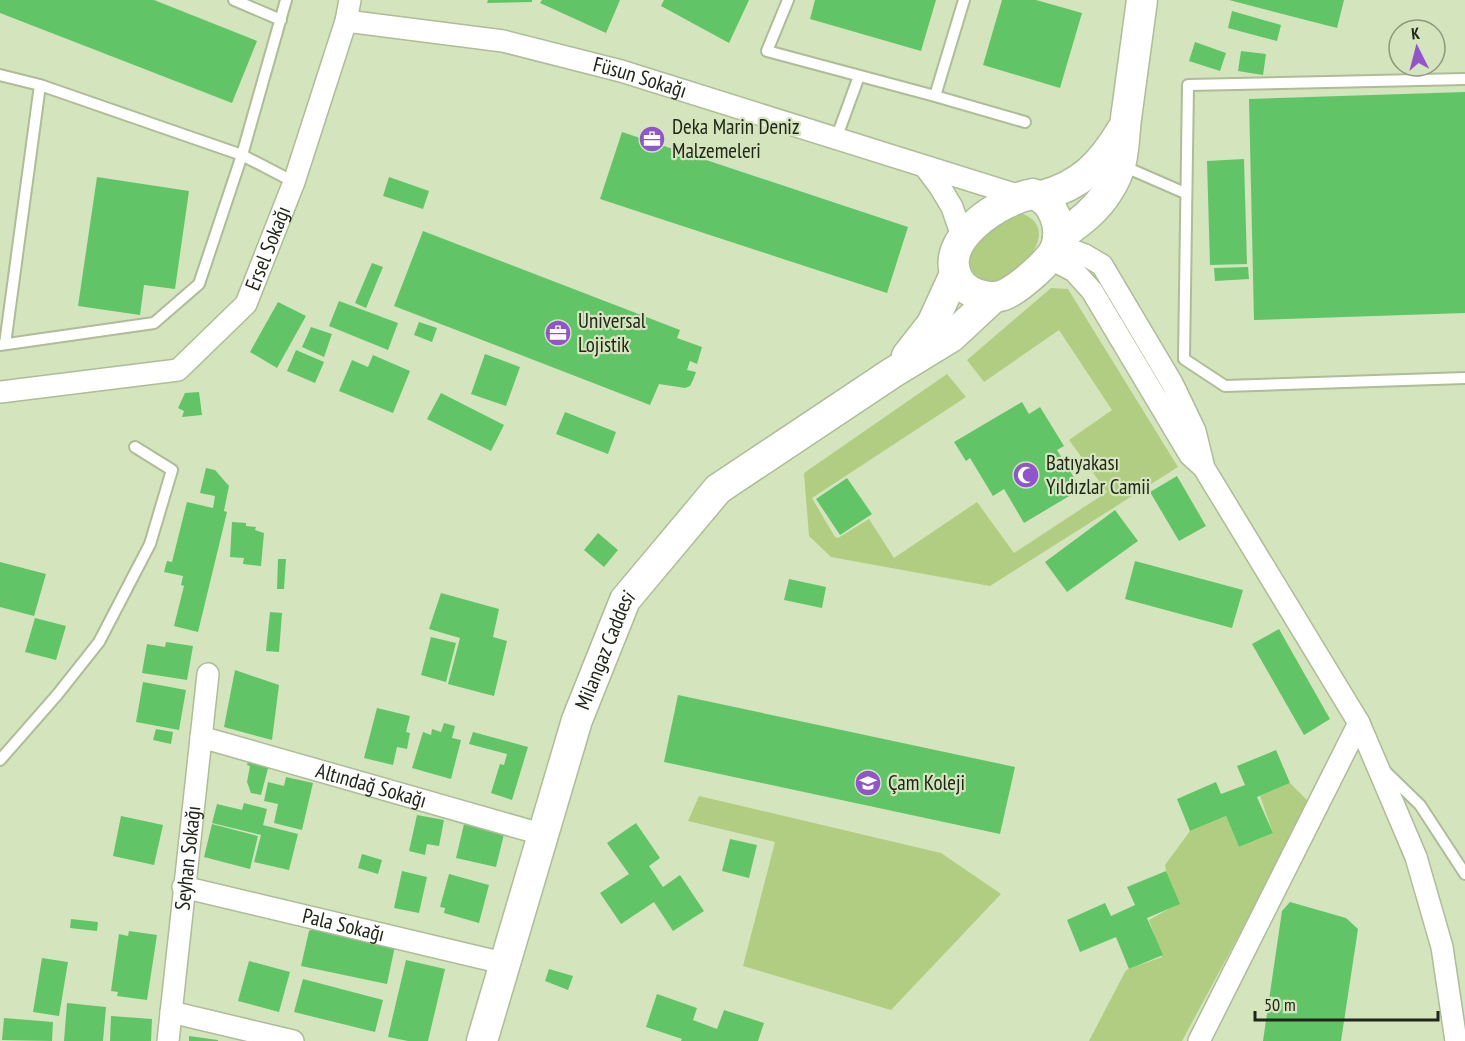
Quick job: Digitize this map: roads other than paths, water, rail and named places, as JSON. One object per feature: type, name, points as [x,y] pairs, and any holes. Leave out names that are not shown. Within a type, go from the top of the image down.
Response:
[{"type":"street","name":"Ersel Sokağı","points":[[0,392],[178,370],[246,304],[294,182],[346,21],[350,0]]},
{"type":"street","points":[[1125,125],[1112,146],[1088,174],[1059,191],[1031,196],[986,214],[969,229],[956,249],[954,262],[955,273],[967,289],[985,297],[1005,294],[1090,214],[1108,191],[1124,151],[1125,125],[1142,0]]},
{"type":"street","name":"Füsun Sokağı","points":[[346,21],[503,40],[621,71],[925,167],[1031,196]]},
{"type":"street","points":[[925,167],[951,207],[963,239]]},
{"type":"street","points":[[1031,196],[1054,214],[1058,225],[1054,247]]},
{"type":"street","points":[[1054,247],[1092,291],[1190,455],[1204,468],[1359,723],[1416,858],[1442,947],[1456,1041]]},
{"type":"street","name":"Milangaz Caddesi","points":[[892,373],[932,324],[955,273]]},
{"type":"street","name":"Milangaz Caddesi","points":[[482,1041],[541,834],[577,720],[625,600],[718,489],[892,373],[951,337],[994,297]]},
{"type":"street","name":"Seyhan Sokağı","points":[[168,1041],[208,674]]},
{"type":"street","points":[[1199,1041],[1359,723]]},
{"type":"street","name":"Altındağ Sokağı","points":[[201,737],[541,834]]},
{"type":"street","name":"Pala Sokağı","points":[[183,887],[503,963]]},
{"type":"street","points":[[171,1012],[293,1041]]},
{"type":"lane","points":[[234,0],[281,20]]},
{"type":"lane","points":[[40,85],[2,345],[154,323],[199,284],[242,155],[286,0]]},
{"type":"lane","points":[[788,0],[767,51],[1025,122]]},
{"type":"lane","points":[[935,96],[964,0]]},
{"type":"lane","points":[[0,75],[40,85],[242,155],[294,182]]},
{"type":"lane","points":[[836,139],[859,76]]},
{"type":"lane","points":[[1465,79],[1188,85],[1184,359],[1225,386],[1465,378]]},
{"type":"lane","points":[[1120,165],[1185,193]]},
{"type":"lane","points":[[0,760],[57,695],[99,642],[150,544],[172,470],[135,447]]},
{"type":"lane","points":[[1375,762],[1420,806],[1465,874]]},
{"type":"place","name":"Deka Marin Deniz Malzemeleri","points":[[652,139]]},
{"type":"place","name":"Universal Lojistik","points":[[558,333]]},
{"type":"place","name":"Batıyakası Yıldızlar Camii","points":[[1026,475]]},
{"type":"place","name":"Çam Koleji","points":[[868,783]]}]
